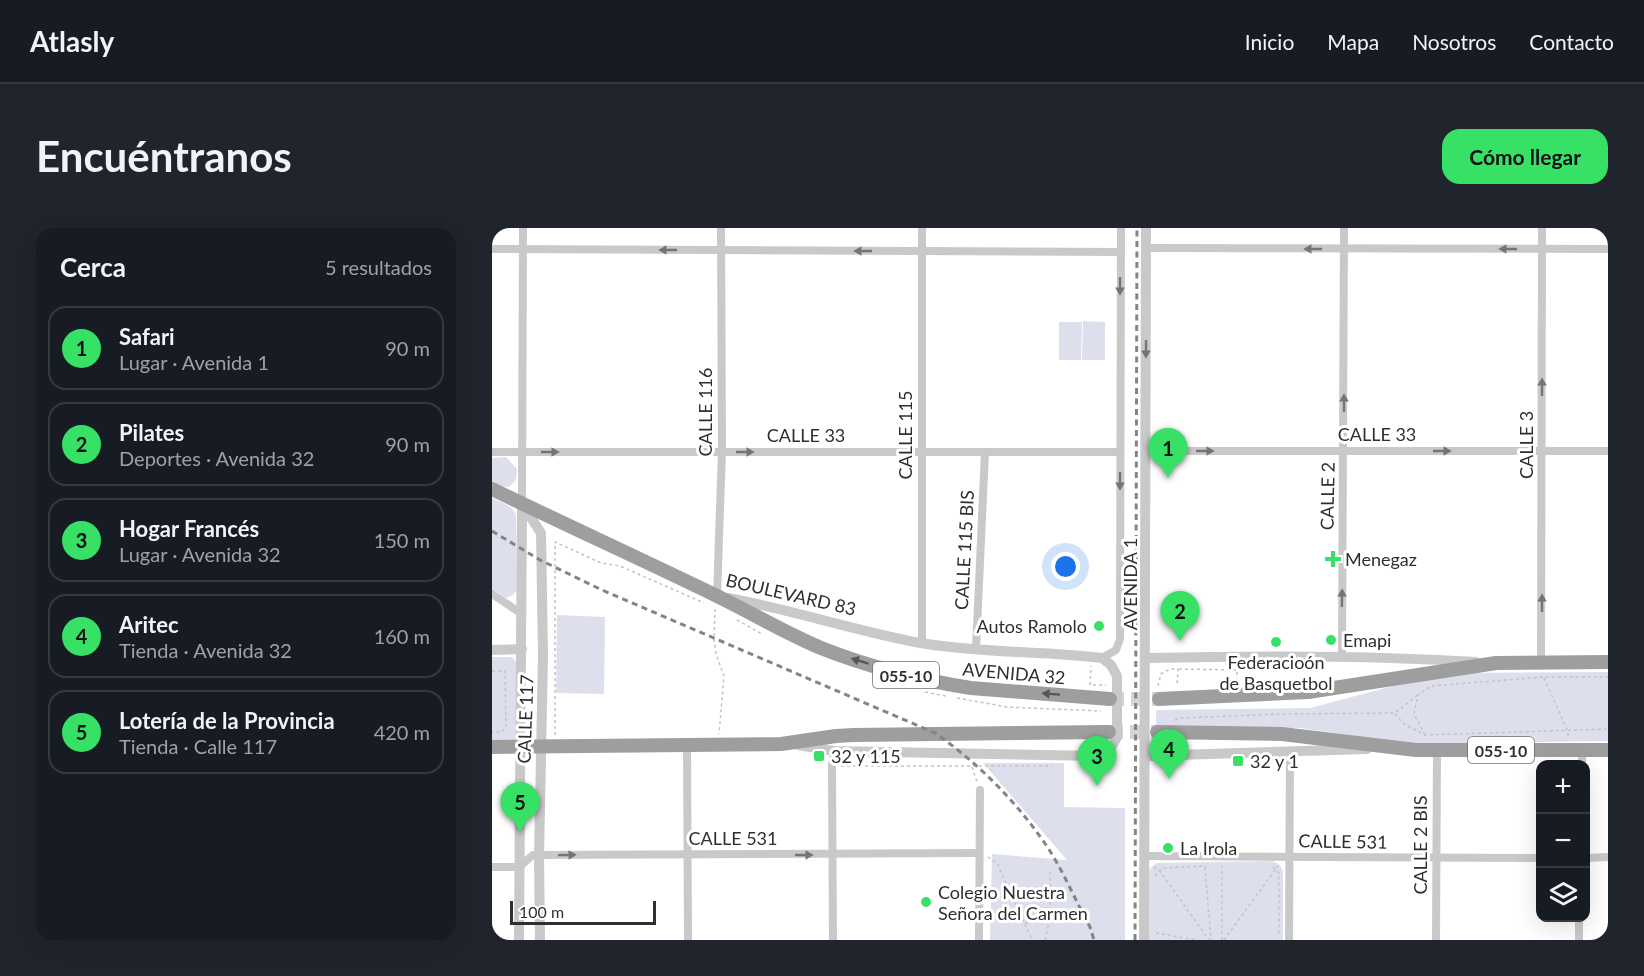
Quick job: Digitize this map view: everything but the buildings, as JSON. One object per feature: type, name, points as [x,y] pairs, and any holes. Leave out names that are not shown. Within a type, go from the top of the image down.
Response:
[{"type":"highway","name":"BOULEVARD 83","points":[[492,489],[717,596]]},
{"type":"highway","name":"AVENIDA 32","points":[[717,596],[820,648],[929,681],[1107,705]]},
{"type":"highway","points":[[1158,696],[1308,692],[1496,663],[1608,662]]},
{"type":"highway","points":[[492,747],[687,746],[789,743],[853,735],[1108,732]]},
{"type":"highway","name":"055-10","points":[[1157,732],[1292,734],[1394,748],[1437,750],[1608,750]]},
{"type":"street","name":"CALLE 117","points":[[519,940],[523,228]]},
{"type":"street","name":"CALLE 116","points":[[717,596],[722,452],[721,228]]},
{"type":"street","name":"CALLE 115","points":[[922,228],[922,643]]},
{"type":"street","name":"AVENIDA 1","points":[[1100,661],[1116,650],[1120,639],[1121,228]]},
{"type":"street","name":"AVENIDA 1","points":[[1146,228],[1145,856],[1148,936]]},
{"type":"street","name":"CALLE 2","points":[[1341,656],[1344,228]]},
{"type":"street","name":"CALLE 3","points":[[1541,662],[1542,228]]},
{"type":"street","points":[[1146,248],[1608,249]]},
{"type":"street","points":[[492,249],[1120,252]]},
{"type":"street","name":"CALLE 33","points":[[1146,450],[1608,451]]},
{"type":"street","name":"CALLE 33","points":[[492,452],[1120,452]]},
{"type":"street","name":"CALLE 115 BIS","points":[[976,649],[985,452]]},
{"type":"street","name":"CALLE 117","points":[[522,504],[541,532],[543,655],[536,856],[540,940]]},
{"type":"street","points":[[492,594],[522,614]]},
{"type":"street","name":"BOULEVARD 83","points":[[717,596],[780,608],[922,643],[1100,661]]},
{"type":"street","points":[[492,650],[522,649]]},
{"type":"street","points":[[1146,658],[1341,656],[1496,663]]},
{"type":"street","points":[[789,743],[834,750],[1096,756],[1110,750],[1117,738],[1118,681],[1114,670],[1100,661]]},
{"type":"street","points":[[687,746],[688,940]]},
{"type":"street","points":[[1146,756],[1394,748]]},
{"type":"street","points":[[833,940],[832,766],[834,750]]},
{"type":"street","name":"CALLE 2 BIS","points":[[1436,940],[1437,750]]},
{"type":"street","points":[[1575,750],[1580,760]]},
{"type":"street","points":[[1289,940],[1290,751]]},
{"type":"street","points":[[979,940],[980,790]]},
{"type":"street","points":[[492,867],[519,867],[536,856],[525,850],[520,843]]},
{"type":"street","name":"CALLE 531","points":[[536,856],[979,853]]},
{"type":"street","name":"CALLE 531","points":[[1145,856],[1536,858]]},
{"type":"street","points":[[1590,858],[1608,857]]},
{"type":"street","points":[[1579,922],[1579,940]]},
{"type":"path","points":[[555,738],[555,542],[601,563],[620,566],[705,604]]},
{"type":"path","points":[[717,596],[714,639],[716,654],[724,676],[718,745]]},
{"type":"path","points":[[733,618],[769,636]]},
{"type":"path","points":[[1092,664],[1100,661]]},
{"type":"path","points":[[1158,696],[1161,674],[1170,669],[1237,670],[1238,690]]},
{"type":"path","points":[[1178,669],[1178,683]]},
{"type":"path","points":[[492,671],[505,671],[506,728],[501,732],[492,732]]},
{"type":"path","points":[[1171,722],[1180,718],[1395,713],[1431,686],[1544,677],[1608,677]]},
{"type":"path","points":[[1544,677],[1575,750]]},
{"type":"path","points":[[919,690],[1007,707],[1107,705]]},
{"type":"path","points":[[1418,695],[1414,714],[1425,735]]},
{"type":"path","points":[[1395,713],[1404,724],[1425,735],[1608,729]]},
{"type":"path","points":[[832,766],[1060,766]]},
{"type":"path","points":[[972,766],[980,790]]},
{"type":"path","points":[[979,853],[997,863],[1032,940]]},
{"type":"path","points":[[1145,856],[1159,870],[1210,940]]},
{"type":"path","points":[[1223,940],[1276,869],[1288,857]]},
{"type":"path","points":[[1269,864],[1279,873],[1279,940]]},
{"type":"path","points":[[1155,876],[1162,868],[1222,865],[1223,940]]},
{"type":"path","points":[[1205,866],[1210,940]]},
{"type":"path","points":[[1045,940],[1050,918],[1050,869]]},
{"type":"path","points":[[1024,923],[1050,918]]},
{"type":"path","points":[[1148,936],[1196,940]]},
{"type":"shaded area","points":[[1083,321],[1105,322],[1105,360],[1082,360]]},
{"type":"shaded area","points":[[1059,322],[1082,322],[1081,360],[1059,360]]},
{"type":"shaded area","points":[[506,457],[517,469],[516,480],[509,487],[492,486],[492,458]]},
{"type":"shaded area","points":[[492,498],[510,507],[516,516],[517,590],[506,598],[492,589]]},
{"type":"shaded area","points":[[557,615],[605,617],[604,694],[556,693]]},
{"type":"shaded area","points":[[492,657],[512,657],[516,662],[516,741],[492,741]]},
{"type":"shaded area","points":[[1608,672],[1608,741],[1410,744],[1300,728],[1156,728],[1156,710],[1310,708],[1442,673]]},
{"type":"shaded area","points":[[983,763],[1064,763],[1064,807],[1125,808],[1125,940],[990,940],[992,854],[1067,860]]},
{"type":"shaded area","points":[[1272,861],[1279,864],[1283,871],[1283,940],[1149,940],[1149,870],[1156,863]]},
{"type":"tunnel","points":[[1110,699],[1159,699]]},
{"type":"tunnel","points":[[1109,732],[1157,732]]},
{"type":"railway","points":[[1135,940],[1137,228]]},
{"type":"railway","points":[[492,531],[540,560],[602,590],[935,733],[966,757],[1022,813],[1052,855],[1090,927],[1094,940]]},
{"type":"place","name":"Safari","points":[[1168,478]]},
{"type":"place","name":"Menegaz","points":[[1333,559]]},
{"type":"place","name":"Autos Ramolo","points":[[1099,626]]},
{"type":"place","name":"Emapi","points":[[1331,640]]},
{"type":"place","name":"Pilates","points":[[1180,641]]},
{"type":"place","name":"Federacioón de Basquetbol","points":[[1276,642]]},
{"type":"place","name":"32 y 115","points":[[819,756]]},
{"type":"place","name":"32 y 1","points":[[1238,761]]},
{"type":"place","name":"Aritec","points":[[1169,779]]},
{"type":"place","name":"Hogar Francés","points":[[1097,786]]},
{"type":"place","name":"Lotería de la Provincia","points":[[520,832]]},
{"type":"place","name":"La Irola","points":[[1168,848]]},
{"type":"place","name":"Colegio Nuestra Señora del Carmen","points":[[926,902]]}]
